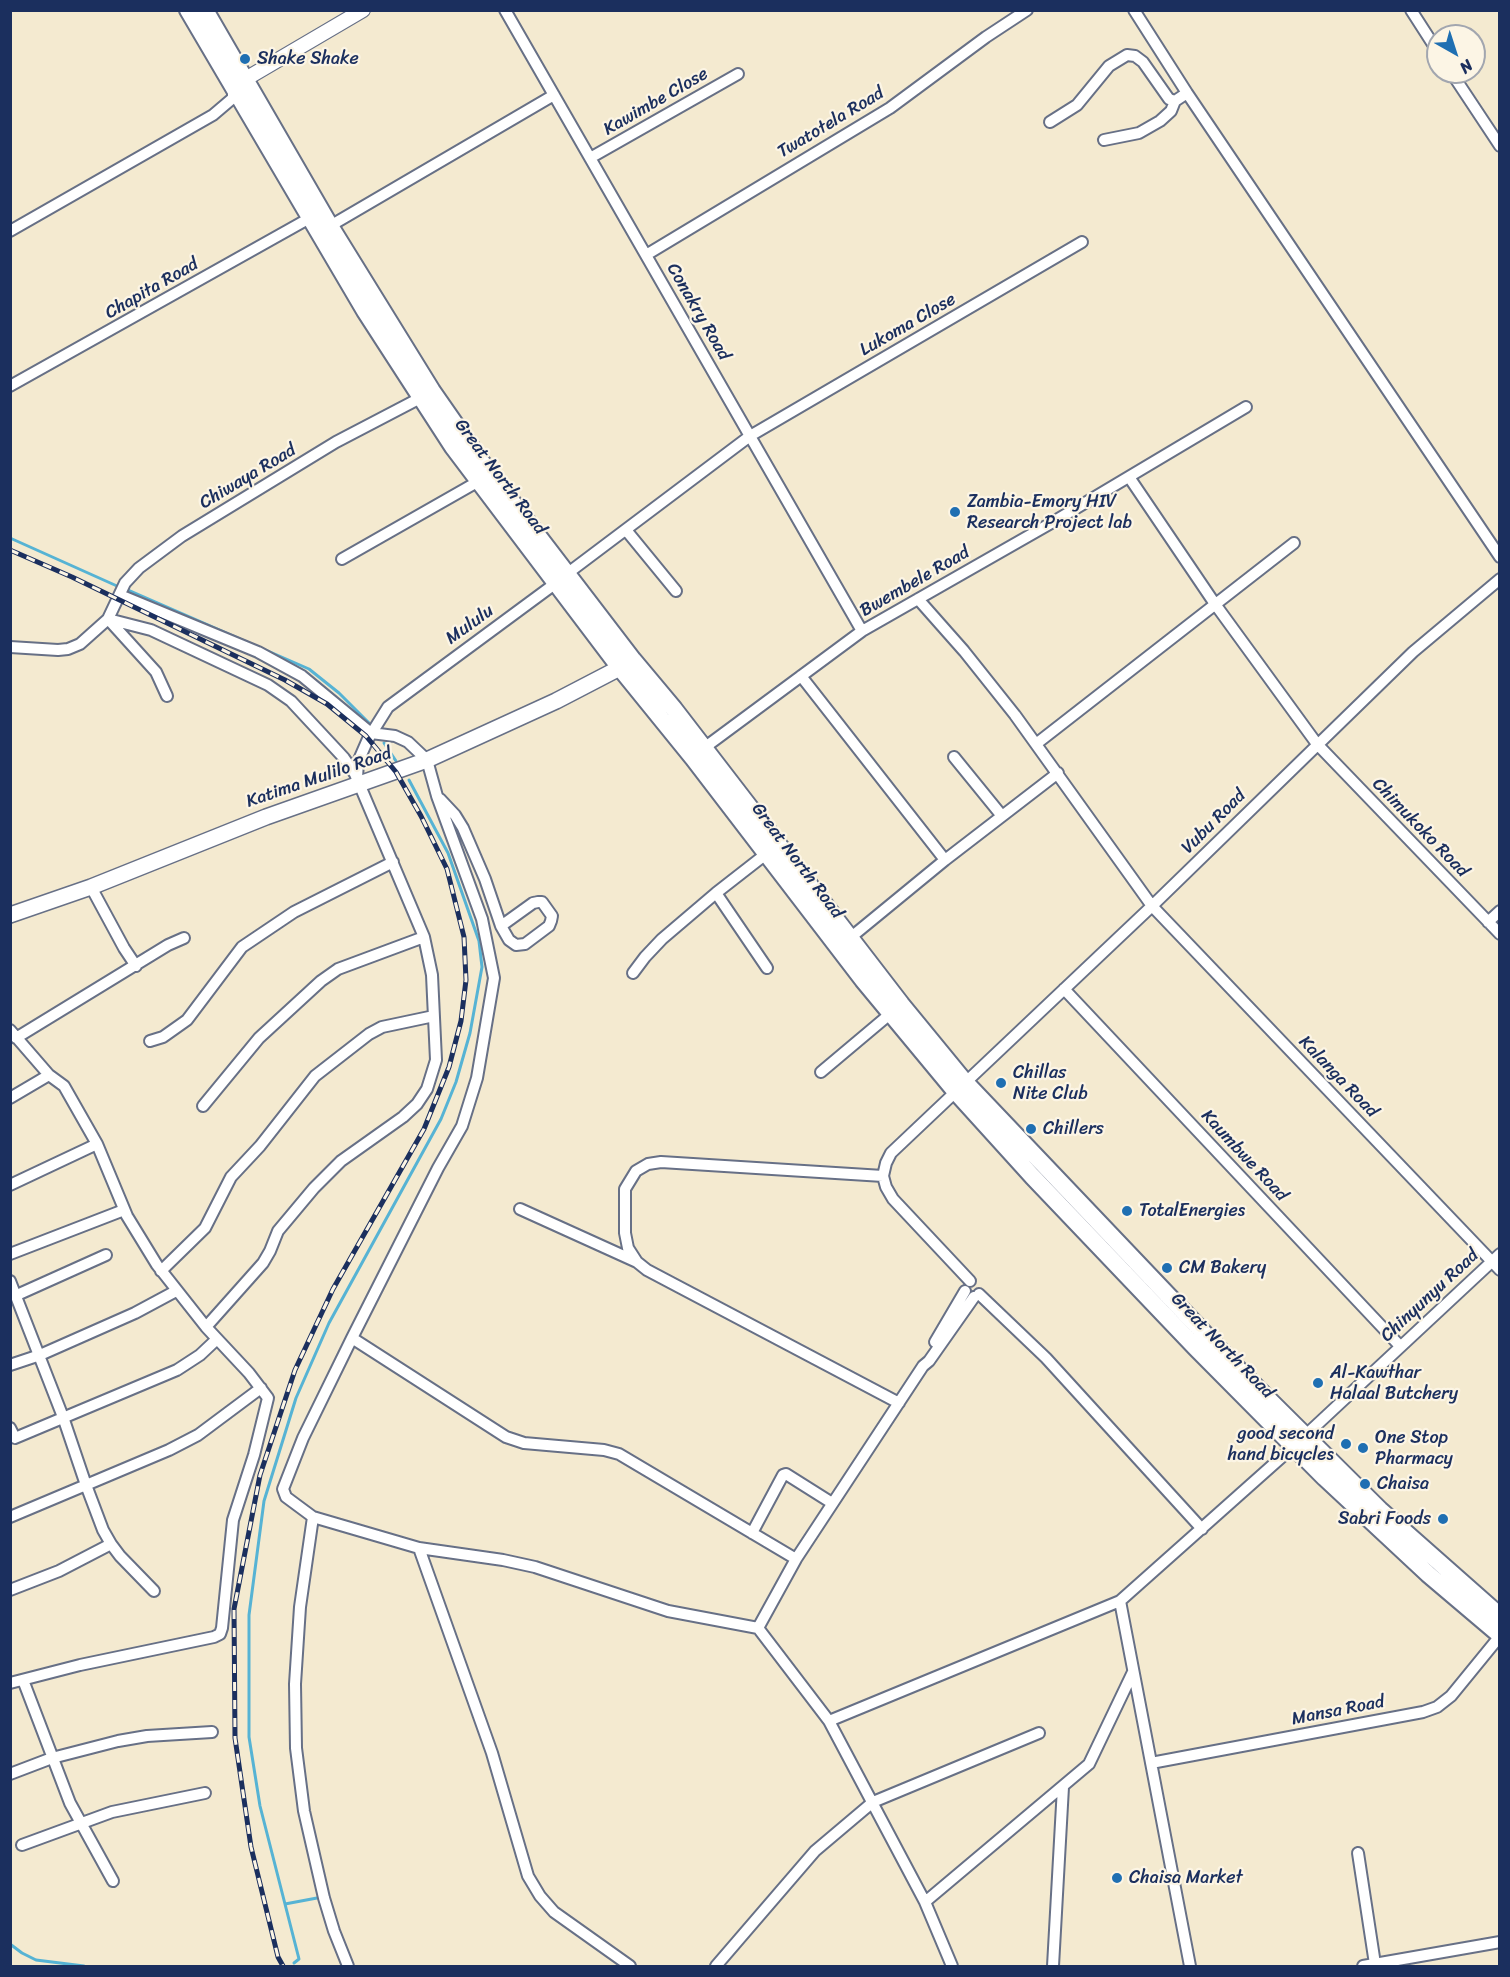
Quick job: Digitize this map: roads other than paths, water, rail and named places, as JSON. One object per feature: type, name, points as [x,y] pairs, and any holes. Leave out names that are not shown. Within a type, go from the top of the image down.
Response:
[{"type":"main road","name":"Great North Road","points":[[188,10],[239,83],[330,226],[426,395],[479,481],[562,578]]},
{"type":"main road","name":"Great North Road","points":[[205,10],[308,219],[426,395],[480,460],[562,578],[627,664],[693,758],[890,1014],[1132,1260],[1298,1441],[1428,1574],[1500,1636]]},
{"type":"main road","name":"Great North Road","points":[[627,664],[704,748],[901,1004],[960,1087]]},
{"type":"main road","name":"Katima Mulilo Road","points":[[10,915],[91,887],[236,828],[358,782],[427,760],[556,701],[627,664]]},
{"type":"main road","name":"Great North Road","points":[[1298,1441],[1500,1616]]},
{"type":"street","points":[[10,231],[213,115],[230,102],[239,83],[363,10]]},
{"type":"street","name":"Conakry Road","points":[[505,10],[862,631]]},
{"type":"street","name":"Twatotela Road","points":[[646,255],[890,108],[986,37],[1027,10]]},
{"type":"street","points":[[1134,10],[1186,93],[1500,557]]},
{"type":"street","points":[[1411,10],[1426,33]]},
{"type":"street","points":[[1050,122],[1077,105],[1104,71],[1126,55],[1135,56],[1143,62],[1169,99],[1174,101]]},
{"type":"street","name":"Kawimbe Close","points":[[590,158],[738,74]]},
{"type":"street","points":[[1459,84],[1500,146]]},
{"type":"street","points":[[1104,140],[1139,133],[1161,121],[1171,111],[1174,101],[1186,93]]},
{"type":"street","points":[[330,226],[554,95]]},
{"type":"street","name":"Chapita Road","points":[[10,386],[308,219]]},
{"type":"street","name":"Lukoma Close","points":[[626,530],[750,436],[1082,242]]},
{"type":"street","name":"Chiwaya Road","points":[[108,619],[125,583],[139,568],[182,536],[336,442],[426,395]]},
{"type":"street","name":"Bwembele Road","points":[[704,748],[862,631],[1246,407]]},
{"type":"street","name":"Chimukoko Road","points":[[1129,477],[1215,604],[1317,744],[1500,934]]},
{"type":"street","points":[[342,559],[479,481]]},
{"type":"street","points":[[626,530],[676,591]]},
{"type":"street","name":"Mululu","points":[[358,782],[358,762],[371,733],[388,707],[626,530]]},
{"type":"street","points":[[1036,744],[1294,543]]},
{"type":"street","name":"Vubu Road","points":[[883,1176],[891,1153],[1152,906],[1413,652],[1500,579]]},
{"type":"street","points":[[120,595],[258,652],[302,676],[371,733],[395,736],[408,742],[427,760],[437,796],[482,919],[494,978],[477,1078],[462,1126],[438,1168],[303,1438],[283,1493],[313,1517],[419,1548],[534,1567],[668,1611],[758,1628],[829,1721],[925,1902],[952,1966]]},
{"type":"street","name":"Kalanga Road","points":[[918,599],[990,682],[1152,906],[1496,1258],[1500,1270]]},
{"type":"street","points":[[10,646],[68,649],[80,644],[108,619]]},
{"type":"street","points":[[108,619],[156,672],[167,696]]},
{"type":"street","points":[[108,619],[151,630],[268,685],[291,701],[344,758],[358,782],[424,938],[432,975],[436,1060],[429,1082],[417,1104],[341,1161],[319,1182],[278,1231],[263,1263],[206,1327]]},
{"type":"street","points":[[801,676],[945,860]]},
{"type":"street","points":[[954,757],[1002,816]]},
{"type":"street","points":[[850,938],[945,860],[1058,773]]},
{"type":"street","points":[[437,796],[455,815],[463,828],[485,879],[501,926],[509,940],[516,945],[525,944],[549,926],[552,916],[542,902],[533,903],[501,926]]},
{"type":"street","points":[[633,973],[662,939],[766,854]]},
{"type":"street","points":[[150,1041],[163,1037],[186,1020],[242,947],[294,912],[393,862]]},
{"type":"street","points":[[91,887],[136,966]]},
{"type":"street","points":[[716,893],[767,968]]},
{"type":"street","points":[[1488,922],[1500,911]]},
{"type":"street","points":[[10,1683],[80,1665],[214,1637],[220,1634],[222,1629],[233,1520],[268,1398],[161,1271],[124,1209],[97,1144],[64,1086],[49,1075],[13,1034],[184,938]]},
{"type":"street","points":[[203,1106],[258,1038],[321,981],[339,969],[424,938]]},
{"type":"street","name":"Kaumbwe Road","points":[[1064,989],[1400,1346]]},
{"type":"street","points":[[821,1072],[890,1014]]},
{"type":"street","points":[[161,1271],[205,1228],[231,1177],[265,1140],[315,1076],[369,1034],[382,1027],[434,1016]]},
{"type":"street","points":[[10,1098],[49,1075]]},
{"type":"street","points":[[10,1185],[97,1144]]},
{"type":"street","points":[[899,1403],[647,1270],[628,1248],[625,1233],[624,1189],[636,1171],[648,1164],[661,1162],[883,1176],[893,1199],[972,1291],[1047,1358],[1202,1529]]},
{"type":"street","points":[[10,1254],[124,1209]]},
{"type":"street","points":[[520,1209],[638,1262]]},
{"type":"street","points":[[17,1296],[106,1255]]},
{"type":"street","name":"Chinyunyu Road","points":[[829,1721],[1120,1601],[1202,1529],[1496,1258]]},
{"type":"street","points":[[10,1281],[40,1355],[103,1530],[120,1556],[154,1591]]},
{"type":"street","points":[[10,1365],[40,1355],[135,1313],[176,1291]]},
{"type":"street","points":[[758,1628],[796,1559],[923,1366],[925,1358],[972,1291]]},
{"type":"street","points":[[352,1338],[506,1437],[524,1443],[604,1450],[619,1454],[796,1559]]},
{"type":"street","points":[[12,1435],[63,1417],[177,1370],[200,1355],[217,1339]]},
{"type":"street","points":[[10,1517],[169,1450],[198,1434],[261,1388]]},
{"type":"street","points":[[752,1533],[783,1475],[786,1474],[832,1503]]},
{"type":"street","points":[[313,1517],[300,1607],[295,1684],[296,1748],[304,1811],[324,1898],[348,1966]]},
{"type":"street","points":[[10,1590],[59,1571],[111,1544]]},
{"type":"street","points":[[419,1548],[492,1753],[528,1876],[540,1896],[554,1912],[630,1966]]},
{"type":"street","points":[[1120,1601],[1190,1966]]},
{"type":"street","name":"Mansa Road","points":[[1151,1763],[1423,1712],[1437,1707],[1451,1696],[1500,1636]]},
{"type":"street","points":[[925,1902],[1089,1764],[1133,1672]]},
{"type":"street","points":[[23,1680],[52,1758],[80,1823],[113,1881]]},
{"type":"street","points":[[10,1774],[52,1758],[118,1741],[147,1736],[212,1732]]},
{"type":"street","points":[[716,1966],[815,1851],[873,1802],[1039,1733]]},
{"type":"street","points":[[1053,1966],[1063,1787]]},
{"type":"street","points":[[22,1845],[122,1809],[205,1793]]},
{"type":"street","points":[[1358,1853],[1375,1964]]},
{"type":"street","points":[[1363,1966],[1500,1942]]},
{"type":"waterway","points":[[10,538],[117,586]]},
{"type":"waterway","points":[[128,590],[309,669],[339,693],[369,723]]},
{"type":"waterway","points":[[384,743],[396,761]]},
{"type":"waterway","points":[[294,1963],[299,1959],[260,1806],[249,1737],[249,1615],[264,1501],[296,1398],[329,1323],[441,1119],[456,1082],[470,1033],[482,967],[479,941],[448,853],[409,780]]},
{"type":"waterway","points":[[285,1904],[317,1898]]},
{"type":"waterway","points":[[10,1944],[36,1960],[84,1966]]},
{"type":"railway","points":[[10,550],[72,577],[285,680],[327,704],[366,736],[396,772],[447,869],[464,937],[466,980],[461,1021],[449,1067],[424,1129],[333,1289],[295,1370],[260,1475],[234,1609],[235,1738],[251,1847],[278,1957],[283,1966]]},
{"type":"place","name":"Shake Shake","points":[[245,59]]},
{"type":"place","name":"Zambia-Emory HIV Research Project lab","points":[[955,512]]},
{"type":"place","name":"Chillas Nite Club","points":[[1001,1083]]},
{"type":"place","name":"Chillers","points":[[1031,1129]]},
{"type":"place","name":"TotalEnergies","points":[[1127,1211]]},
{"type":"place","name":"CM Bakery","points":[[1167,1268]]},
{"type":"place","name":"Al-Kawthar Halaal Butchery","points":[[1318,1383]]},
{"type":"place","name":"good second hand bicycles","points":[[1346,1444]]},
{"type":"place","name":"One Stop Pharmacy","points":[[1363,1448]]},
{"type":"place","name":"Chaisa","points":[[1365,1484]]},
{"type":"place","name":"Sabri Foods","points":[[1443,1519]]},
{"type":"place","name":"Chaisa Market","points":[[1117,1878]]}]
